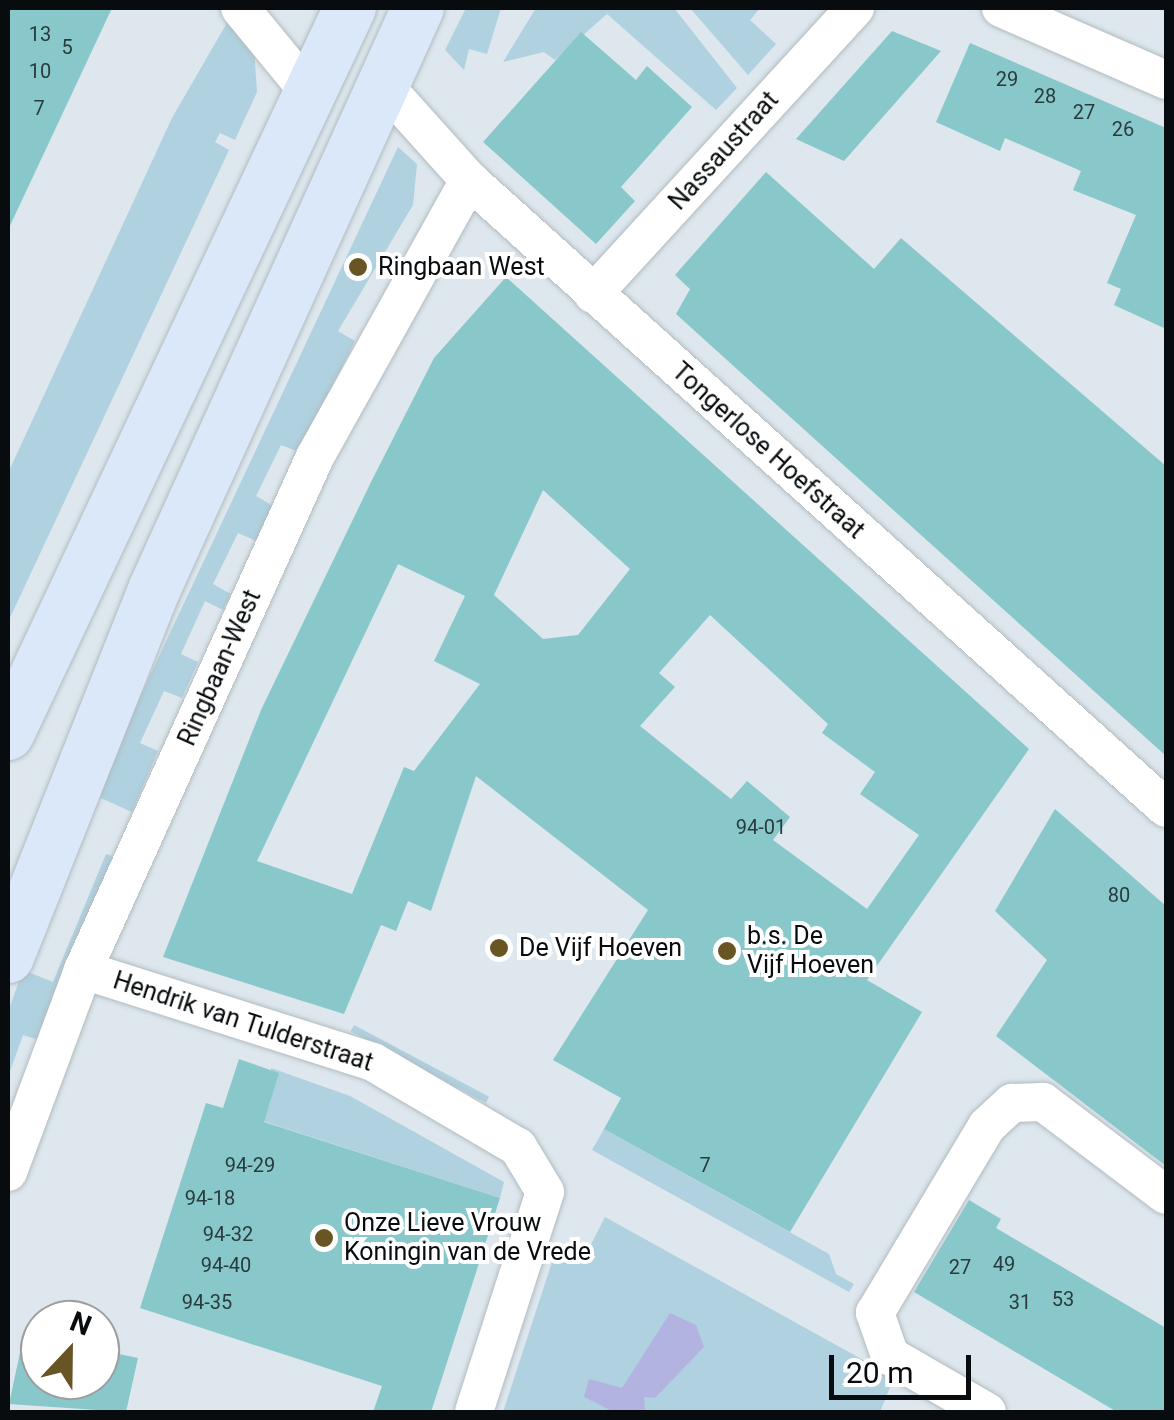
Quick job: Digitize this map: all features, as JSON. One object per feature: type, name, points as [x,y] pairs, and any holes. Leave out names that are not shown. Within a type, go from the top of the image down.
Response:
[{"type":"main road","points":[[8,734],[350,8]]},
{"type":"main road","points":[[8,957],[154,590],[381,82],[418,8]]},
{"type":"street","points":[[240,8],[309,92]]},
{"type":"street","name":"Nassaustraat","points":[[593,294],[855,8]]},
{"type":"street","points":[[1001,8],[1166,80]]},
{"type":"street","name":"Tongerlose Hoefstraat","points":[[381,82],[469,180],[1166,808]]},
{"type":"street","name":"Ringbaan-West","points":[[8,1172],[83,970],[315,457],[469,180]]},
{"type":"street","name":"Hendrik van Tulderstraat","points":[[83,970],[373,1062],[518,1146],[545,1192],[474,1412]]},
{"type":"street","points":[[987,1412],[890,1356],[875,1313],[987,1126],[1012,1103],[1043,1102],[1166,1196]]},
{"type":"shaded area","points":[[466,8],[501,8],[487,54],[469,49],[464,70],[445,50]]},
{"type":"shaded area","points":[[536,8],[674,8],[737,88],[716,110],[607,14],[555,60],[544,52],[503,62]]},
{"type":"shaded area","points":[[690,8],[760,8],[750,20],[776,44],[748,75]]},
{"type":"shaded area","points":[[228,21],[254,48],[257,92],[235,140],[220,133],[215,142],[229,150],[8,622],[8,473],[172,118]]},
{"type":"shaded area","points":[[398,147],[417,164],[413,205],[338,331],[355,341],[299,452],[281,445],[256,496],[273,506],[256,541],[238,533],[213,584],[231,594],[223,610],[205,601],[181,654],[198,662],[182,698],[164,691],[140,743],[158,751],[132,812],[94,795]]},
{"type":"shaded area","points":[[106,854],[114,857],[42,1041],[23,1035],[8,1077],[8,1012],[23,970],[53,982]]},
{"type":"shaded area","points":[[354,1025],[489,1097],[486,1103],[351,1031]]},
{"type":"shaded area","points":[[271,1068],[350,1096],[504,1182],[500,1198],[253,1118],[270,1104]]},
{"type":"shaded area","points":[[604,1129],[829,1254],[836,1274],[854,1284],[849,1292],[592,1150]]},
{"type":"shaded area","points":[[605,1217],[894,1377],[880,1412],[503,1412],[554,1256],[547,1243],[582,1262]]},
{"type":"water","points":[[670,1313],[696,1325],[704,1347],[655,1398],[644,1397],[645,1412],[614,1412],[584,1397],[589,1379],[622,1388]]},
{"type":"building","points":[[8,8],[112,8],[8,230]]},
{"type":"building","points":[[892,31],[941,51],[844,161],[796,139]]},
{"type":"building","points":[[581,32],[636,80],[647,66],[692,107],[621,187],[635,201],[596,244],[483,142]]},
{"type":"building","points":[[970,43],[1166,128],[1166,329],[1114,305],[1121,289],[1107,283],[1136,215],[1073,190],[1081,171],[1005,138],[1000,151],[936,122]]},
{"type":"building","points":[[766,172],[874,269],[901,238],[1166,466],[1166,756],[676,314],[690,289],[675,275]]},
{"type":"building","points":[[506,277],[1029,749],[867,980],[922,1012],[790,1232],[604,1129],[621,1098],[553,1060],[648,910],[476,776],[431,911],[408,901],[396,931],[381,925],[344,1014],[163,957],[261,710],[434,358]],"holes":[[[543,490],[630,569],[578,635],[543,639],[494,595]],[[398,564],[465,596],[434,661],[480,684],[414,771],[404,767],[352,894],[257,861]],[[710,615],[828,724],[822,733],[875,772],[860,794],[919,835],[867,909],[773,840],[790,817],[747,781],[731,799],[640,726],[675,687],[659,673]]]},
{"type":"building","points":[[1055,809],[1166,906],[1166,1166],[996,1036],[1047,960],[995,911]]},
{"type":"building","name":"Onze Lieve Vrouw Koningin van de Vrede","points":[[239,1059],[279,1073],[264,1122],[500,1198],[431,1412],[373,1412],[382,1386],[140,1308],[206,1103],[223,1108]]},
{"type":"building","points":[[969,1200],[1001,1219],[996,1228],[1166,1328],[1166,1412],[1117,1412],[914,1292]]},
{"type":"building","points":[[20,1353],[20,1400],[120,1400],[120,1354],[138,1358],[126,1412],[9,1404]]},
{"type":"place","name":"Ringbaan West","points":[[358,267]]},
{"type":"place","name":"De Vijf Hoeven","points":[[499,948]]},
{"type":"place","name":"b.s. De Vijf Hoeven","points":[[727,951]]},
{"type":"place","name":"Onze Lieve Vrouw Koningin van de Vrede","points":[[324,1238]]}]
